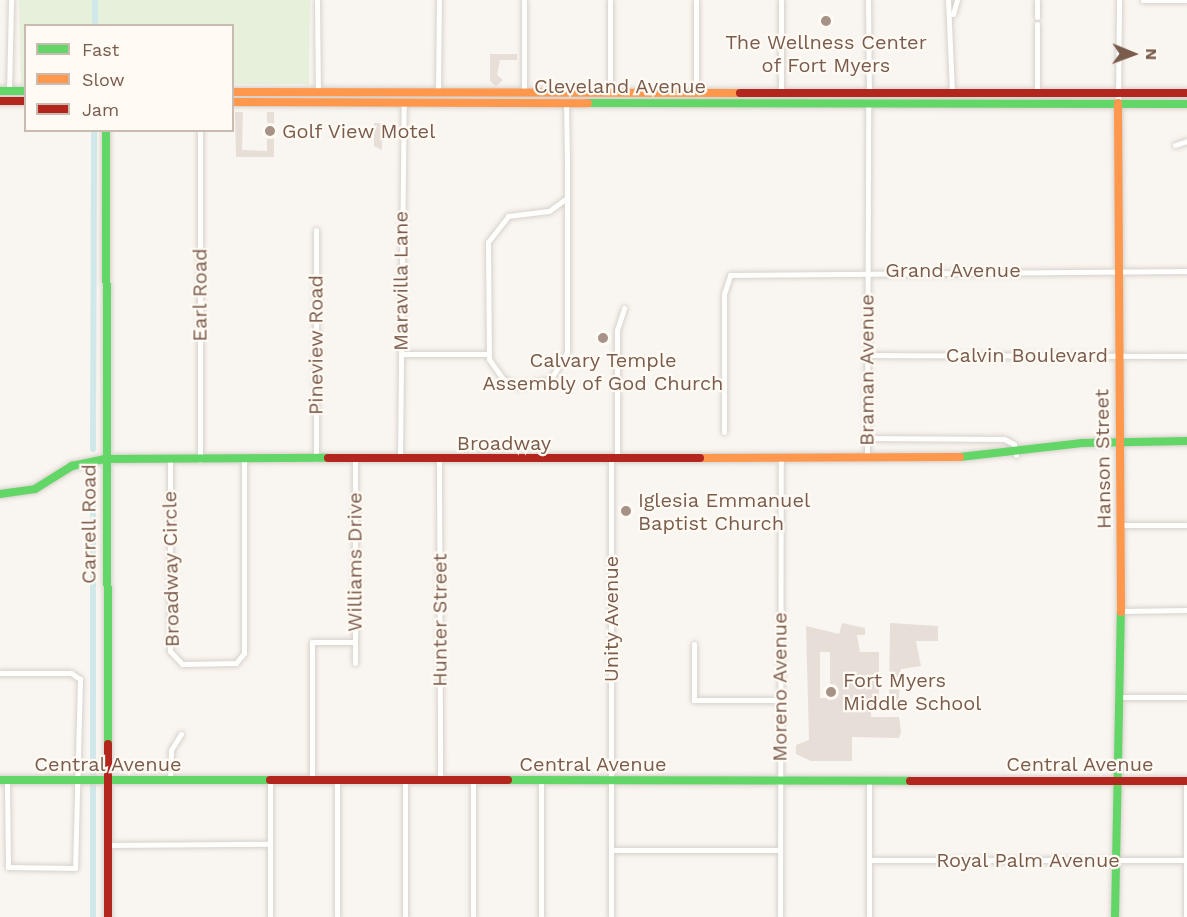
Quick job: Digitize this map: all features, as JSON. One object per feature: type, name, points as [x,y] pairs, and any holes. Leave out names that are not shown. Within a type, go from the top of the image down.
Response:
[{"type":"street","points":[[9,91],[11,0]]},
{"type":"street","points":[[293,102],[318,92],[318,0]]},
{"type":"street","points":[[438,92],[439,0]]},
{"type":"street","points":[[524,0],[524,92]]},
{"type":"street","points":[[610,0],[610,92]]},
{"type":"street","points":[[696,0],[696,102]]},
{"type":"street","points":[[781,0],[781,92]]},
{"type":"street","points":[[845,103],[868,93],[868,0]]},
{"type":"street","points":[[948,0],[952,15],[952,93]]},
{"type":"street","points":[[952,15],[957,0]]},
{"type":"street","points":[[1037,0],[1037,17]]},
{"type":"street","name":"Hanson Street","points":[[1114,917],[1121,697],[1118,356],[1119,0]]},
{"type":"street","points":[[1143,0],[1187,0]]},
{"type":"street","points":[[1037,24],[1037,93]]},
{"type":"street","points":[[0,91],[24,91]]},
{"type":"street","name":"Cleveland Avenue","points":[[234,92],[1187,93]]},
{"type":"street","points":[[404,102],[428,92]]},
{"type":"street","points":[[868,103],[891,93]]},
{"type":"street","points":[[0,101],[24,101]]},
{"type":"street","name":"Cleveland Avenue","points":[[234,102],[1187,104]]},
{"type":"street","name":"Maravilla Lane","points":[[400,459],[404,102]]},
{"type":"street","points":[[566,103],[567,198],[568,346],[562,365],[543,383],[518,386],[499,375],[488,354],[490,237],[511,214],[549,211],[567,198]]},
{"type":"street","name":"Braman Avenue","points":[[867,458],[868,103]]},
{"type":"street","name":"Carrell Road","points":[[106,132],[103,780],[108,917]]},
{"type":"street","name":"Earl Road","points":[[200,132],[200,460]]},
{"type":"street","points":[[1175,145],[1187,141]]},
{"type":"street","name":"Pineview Road","points":[[316,230],[316,459]]},
{"type":"street","name":"Grand Avenue","points":[[724,432],[725,285],[737,273],[867,270],[1187,271]]},
{"type":"street","name":"Unity Avenue","points":[[611,917],[614,458],[617,330],[624,308]]},
{"type":"street","points":[[401,354],[488,354]]},
{"type":"street","name":"Calvin Boulevard","points":[[867,355],[1187,356]]},
{"type":"street","points":[[867,438],[1004,439],[1014,444],[1016,456]]},
{"type":"street","name":"Broadway","points":[[0,494],[35,489],[72,466],[105,459],[355,460],[1016,456],[1119,442],[1187,441]]},
{"type":"street","name":"Moreno Avenue","points":[[780,917],[781,458]]},
{"type":"street","name":"Hunter Street","points":[[439,459],[440,780]]},
{"type":"street","name":"Broadway Circle","points":[[170,460],[170,651],[182,664],[236,663],[244,653],[244,460]]},
{"type":"street","name":"Williams Drive","points":[[355,460],[355,663]]},
{"type":"street","points":[[1121,525],[1187,525]]},
{"type":"street","points":[[1121,611],[1187,610]]},
{"type":"street","points":[[312,781],[312,642],[355,642]]},
{"type":"street","points":[[694,644],[694,700],[780,700]]},
{"type":"street","points":[[0,673],[78,676],[82,780],[77,866],[14,869],[6,861],[4,780]]},
{"type":"street","points":[[1121,697],[1187,697]]},
{"type":"street","points":[[170,781],[171,750],[181,734]]},
{"type":"street","name":"Central Avenue","points":[[4,780],[1187,781]]},
{"type":"street","points":[[337,780],[337,917]]},
{"type":"street","points":[[405,780],[405,917]]},
{"type":"street","points":[[473,917],[474,780]]},
{"type":"street","points":[[541,780],[541,917]]},
{"type":"street","points":[[868,917],[869,780]]},
{"type":"street","points":[[270,781],[270,917]]},
{"type":"street","points":[[1186,917],[1187,781]]},
{"type":"street","points":[[106,844],[270,844]]},
{"type":"street","points":[[611,850],[780,850]]},
{"type":"street","name":"Royal Palm Avenue","points":[[869,860],[1187,860]]},
{"type":"green space","points":[[19,0],[310,0],[309,84],[234,84],[234,24],[24,24],[24,85],[21,85]]},
{"type":"building","points":[[490,54],[517,54],[517,60],[500,60],[497,75],[503,80],[496,86],[490,81]]},
{"type":"building","points":[[235,112],[243,112],[242,150],[267,151],[267,112],[274,112],[274,157],[236,157]]},
{"type":"building","points":[[374,123],[382,123],[382,150],[374,146]]},
{"type":"building","points":[[842,623],[865,628],[865,635],[857,635],[860,652],[879,652],[879,708],[871,708],[871,717],[899,717],[901,732],[899,738],[852,737],[852,761],[811,761],[796,754],[796,745],[809,740],[806,626],[839,634]],"holes":[[[820,652],[830,652],[830,698],[820,698]]]},
{"type":"building","points":[[890,623],[938,626],[938,641],[916,641],[921,666],[901,669],[898,708],[889,708]]},
{"type":"waterway","points":[[95,0],[95,24]]},
{"type":"waterway","points":[[93,449],[94,132]]},
{"type":"waterway","points":[[93,470],[93,917]]},
{"type":"traffic: fast","points":[[0,91],[24,91]]},
{"type":"traffic: fast","points":[[588,103],[1187,104]]},
{"type":"traffic: fast","points":[[106,132],[108,744]]},
{"type":"traffic: fast","points":[[960,457],[1082,443],[1187,441]]},
{"type":"traffic: fast","points":[[0,494],[35,489],[72,466],[105,459],[328,458]]},
{"type":"traffic: fast","points":[[1115,917],[1121,612]]},
{"type":"traffic: fast","points":[[0,780],[270,780]]},
{"type":"traffic: fast","points":[[508,780],[910,781]]},
{"type":"traffic: slow","points":[[234,92],[740,93]]},
{"type":"traffic: slow","points":[[234,102],[588,103]]},
{"type":"traffic: slow","points":[[1118,103],[1121,612]]},
{"type":"traffic: slow","points":[[700,458],[960,457]]},
{"type":"traffic: jam","points":[[740,93],[1187,93]]},
{"type":"traffic: jam","points":[[0,101],[24,101]]},
{"type":"traffic: jam","points":[[328,458],[700,458]]},
{"type":"traffic: jam","points":[[108,744],[108,917]]},
{"type":"traffic: jam","points":[[270,780],[508,780]]},
{"type":"traffic: jam","points":[[910,781],[1187,781]]},
{"type":"place","name":"The Wellness Center of Fort Myers","points":[[826,21]]},
{"type":"place","name":"Golf View Motel","points":[[270,131]]},
{"type":"place","name":"Calvary Temple Assembly of God Church","points":[[603,338]]},
{"type":"place","name":"Iglesia Emmanuel Baptist Church","points":[[626,511]]},
{"type":"place","name":"Fort Myers Middle School","points":[[831,692]]}]
